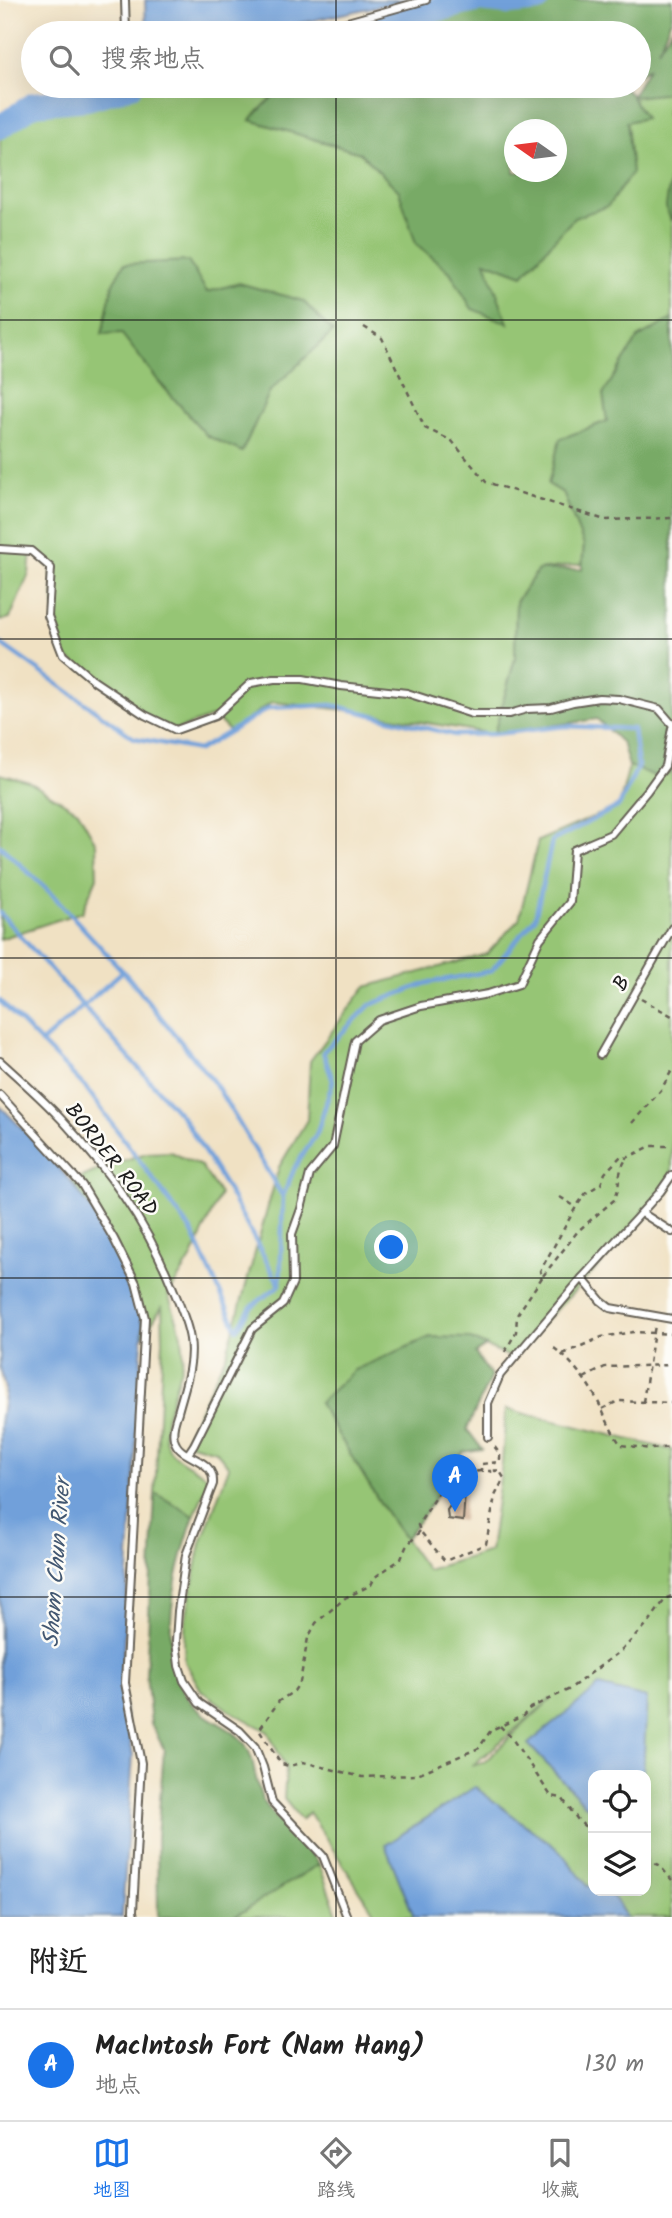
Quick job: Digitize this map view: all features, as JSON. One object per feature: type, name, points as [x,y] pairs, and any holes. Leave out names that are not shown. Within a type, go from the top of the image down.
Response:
[{"type":"lane","points":[[125,0],[125,21]]},
{"type":"lane","points":[[351,21],[426,0]]},
{"type":"lane","points":[[0,549],[31,551],[51,568],[48,616],[64,655],[94,681],[134,708],[176,730],[215,716],[251,683],[274,679],[303,679],[407,693],[472,714],[509,714],[598,698],[619,699],[659,709],[672,726],[665,766],[647,791],[611,834],[574,850],[570,902],[540,939],[519,984],[488,994],[421,1006],[390,1016],[379,1020],[355,1041],[333,1146],[310,1174],[292,1234],[293,1282],[283,1304],[252,1329],[188,1454]]},
{"type":"lane","name":"B","points":[[600,1055],[672,928]]},
{"type":"lane","name":"BORDER ROAD","points":[[0,1061],[69,1128],[130,1204],[156,1248],[179,1304],[190,1339],[191,1359],[173,1429],[174,1441],[180,1449],[210,1468],[213,1477],[213,1484],[186,1555],[176,1641],[179,1665],[184,1681],[199,1703],[240,1731],[255,1747],[272,1802],[323,1856],[347,1917]]},
{"type":"lane","points":[[0,1095],[82,1185],[136,1283],[145,1318],[125,1683],[142,1763],[134,1917]]},
{"type":"lane","points":[[488,1437],[488,1403],[499,1375],[642,1213],[672,1175]]},
{"type":"lane","points":[[642,1213],[672,1232]]},
{"type":"lane","points":[[582,1278],[610,1308],[672,1319]]},
{"type":"path","points":[[364,327],[382,338],[425,428],[452,442],[486,482],[606,520],[672,518]]},
{"type":"path","points":[[641,999],[672,1016]]},
{"type":"path","points":[[632,1123],[661,1090],[672,1070]]},
{"type":"path","points":[[504,1354],[516,1332],[517,1315],[543,1276],[578,1231],[614,1200],[618,1193],[619,1170],[627,1158],[651,1146],[672,1146]]},
{"type":"path","points":[[543,1276],[540,1271],[576,1207],[586,1193],[601,1184],[605,1173],[621,1156],[627,1158]]},
{"type":"path","points":[[561,1197],[576,1207]]},
{"type":"path","points":[[643,1402],[655,1323]]},
{"type":"path","points":[[563,1354],[602,1337],[633,1332],[672,1334]]},
{"type":"path","points":[[554,1348],[563,1354],[583,1379],[621,1445],[651,1449],[672,1447]]},
{"type":"path","points":[[583,1379],[605,1367],[672,1366]]},
{"type":"path","points":[[602,1409],[618,1401],[672,1403]]},
{"type":"path","points":[[481,1471],[481,1464],[500,1462],[500,1454]]},
{"type":"path","points":[[491,1473],[481,1471],[451,1474],[418,1525],[445,1561],[486,1544],[495,1496],[504,1478],[499,1471],[495,1471],[495,1463]]},
{"type":"path","points":[[420,1531],[406,1547],[401,1559],[375,1577],[372,1585],[345,1598],[316,1623],[308,1638],[300,1682],[294,1692],[279,1701],[259,1730],[281,1764],[290,1766],[303,1762],[362,1777],[415,1775],[479,1748],[491,1730],[523,1716],[530,1709],[568,1690],[622,1650],[649,1622],[666,1598],[672,1595]]},
{"type":"path","points":[[500,1726],[511,1737],[551,1796],[562,1798],[578,1821],[592,1833]]},
{"type":"path","points":[[651,1861],[659,1865],[672,1880]]},
{"type":"green space","points":[[538,0],[672,0],[672,17],[658,50],[672,28],[672,93],[651,95],[651,21],[397,21],[415,15]]},
{"type":"green space","points":[[672,88],[672,330],[613,432],[548,484],[563,493],[584,545],[582,564],[538,570],[516,602],[515,658],[494,734],[355,711],[272,702],[230,732],[214,716],[176,730],[152,719],[63,655],[51,568],[31,552],[29,574],[10,618],[0,621],[0,126],[34,104],[83,98],[297,98],[343,141],[401,177],[491,278],[484,261],[552,182],[567,182],[567,164],[624,98],[651,98],[651,92]]},
{"type":"green space","points":[[672,94],[672,165],[667,113]]},
{"type":"green space","points":[[271,98],[633,98],[645,118],[627,122],[632,173],[608,206],[574,218],[523,275],[485,261],[508,323],[472,309],[450,272],[416,244],[399,191],[360,153],[250,120]]},
{"type":"green space","points":[[672,165],[672,224],[666,207]]},
{"type":"green space","points":[[188,261],[207,292],[239,283],[303,301],[333,332],[270,391],[242,452],[207,436],[160,383],[121,333],[102,334],[113,283],[124,264]]},
{"type":"green space","points":[[672,319],[672,772],[657,777],[629,766],[622,743],[597,719],[494,734],[515,659],[516,602],[538,570],[582,569],[584,545],[563,493],[548,484],[560,439],[607,421],[603,394],[638,338]]},
{"type":"green space","points":[[672,764],[672,1183],[648,1216],[510,1357],[468,1338],[319,1403],[387,1514],[427,1570],[490,1551],[502,1464],[506,1409],[672,1450],[672,1917],[377,1917],[309,1812],[301,1820],[284,1799],[286,1769],[268,1732],[227,1709],[201,1690],[185,1662],[186,1617],[201,1543],[229,1467],[216,1451],[184,1442],[227,1353],[279,1167],[307,1120],[310,1061],[365,987],[487,954],[519,919],[538,841],[619,806],[629,766]],"holes":[[[551,1699],[484,1762],[472,1766]]]},
{"type":"green space","points":[[0,774],[29,782],[78,811],[96,843],[97,877],[82,912],[0,939]]},
{"type":"green space","points":[[171,1152],[201,1166],[220,1194],[192,1257],[168,1295],[179,1328],[183,1359],[168,1410],[166,1443],[173,1454],[208,1477],[194,1516],[155,1493],[163,1341],[162,1307],[142,1338],[141,1318],[129,1277],[108,1236],[72,1182],[146,1153]]},
{"type":"green space","points":[[430,1337],[468,1338],[486,1346],[475,1353],[491,1376],[467,1429],[482,1449],[463,1452],[426,1512],[405,1539],[319,1403],[354,1370]]},
{"type":"green space","points":[[155,1493],[194,1516],[175,1587],[172,1613],[174,1664],[181,1687],[194,1706],[234,1733],[245,1744],[263,1800],[275,1817],[319,1864],[234,1917],[158,1917],[157,1837],[164,1749],[151,1724],[146,1675]]},
{"type":"green space","points":[[319,1864],[338,1917],[234,1917]]},
{"type":"water","points":[[145,0],[407,0],[310,21],[146,21]]},
{"type":"water","name":"Sham Chun River","points":[[0,1106],[70,1181],[100,1222],[124,1267],[143,1324],[121,1691],[133,1755],[122,1917],[0,1917],[0,1425],[5,1389],[0,1367]]},
{"type":"water","points":[[599,1686],[647,1698],[643,1770],[588,1770],[588,1808],[528,1744]]},
{"type":"water","points":[[475,1787],[560,1851],[588,1885],[588,1896],[611,1896],[626,1917],[414,1917],[385,1845]]},
{"type":"building","points":[[465,1492],[463,1521],[448,1519],[447,1510]]},
{"type":"waterway","points":[[389,21],[480,0],[509,3],[538,0]]},
{"type":"waterway","points":[[0,127],[34,104],[90,98]]},
{"type":"waterway","points":[[0,643],[134,738],[199,750],[269,708],[332,705],[455,735],[494,734],[566,726],[633,729],[638,766],[619,806],[552,841],[535,918],[491,971],[427,983],[370,1005],[323,1052],[333,1081],[317,1133],[295,1167],[283,1196],[280,1285],[251,1307],[237,1329],[192,1232],[86,1088],[0,1001]]},
{"type":"waterway","points":[[0,846],[51,893],[129,978],[216,1085],[282,1195]]},
{"type":"waterway","points":[[0,913],[184,1119],[226,1187],[278,1282]]},
{"type":"waterway","points":[[41,1043],[123,971]]},
{"type":"place","name":"MacIntosh Fort (Nam Hang)","points":[[455,1512]]}]
